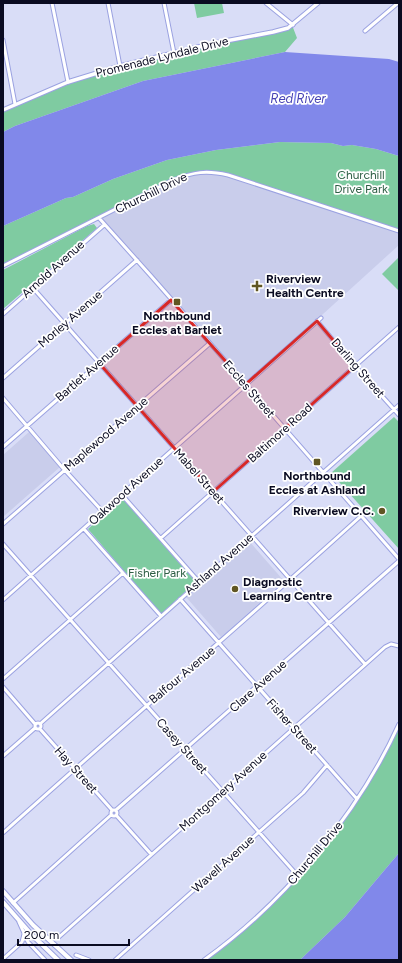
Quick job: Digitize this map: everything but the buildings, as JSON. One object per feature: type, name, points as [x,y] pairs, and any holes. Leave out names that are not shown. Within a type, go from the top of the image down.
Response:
[{"type":"main road","points":[[3,891],[33,925],[71,960]]},
{"type":"main road","points":[[4,904],[31,934],[58,960]]},
{"type":"street","points":[[52,3],[68,82]]},
{"type":"street","points":[[108,3],[120,66]]},
{"type":"street","points":[[164,3],[174,53]]},
{"type":"street","points":[[266,3],[293,24]]},
{"type":"street","name":"Promenade Lyndale Drive","points":[[3,110],[68,82],[120,66],[215,43],[273,32],[293,24],[318,3]]},
{"type":"street","points":[[365,31],[398,3]]},
{"type":"street","points":[[3,40],[16,104]]},
{"type":"street","name":"Churchill Drive","points":[[3,266],[173,180],[190,174],[204,172],[217,173],[248,181],[399,231]]},
{"type":"street","name":"Eccles Street","points":[[99,218],[399,560]]},
{"type":"street","name":"Arnold Avenue","points":[[3,314],[104,225]]},
{"type":"street","name":"Morley Avenue","points":[[3,378],[136,260]]},
{"type":"street","name":"Mabel Street","points":[[33,288],[365,664]]},
{"type":"street","name":"Bartlet Avenue","points":[[3,447],[171,300]]},
{"type":"street","name":"Oakwood Avenue","points":[[3,600],[321,318]]},
{"type":"street","name":"Darling Street","points":[[317,321],[399,415]]},
{"type":"street","name":"Baltimore Road","points":[[160,538],[399,327]]},
{"type":"street","name":"Maplewood Avenue","points":[[3,524],[209,344]]},
{"type":"street","points":[[3,398],[103,512]]},
{"type":"street","name":"Ashland Avenue","points":[[40,724],[399,405]]},
{"type":"street","points":[[122,494],[199,582]]},
{"type":"street","name":"Balfour Avenue","points":[[3,833],[146,705],[219,644],[361,516]]},
{"type":"street","points":[[84,528],[161,616]]},
{"type":"street","name":"Casey Street","points":[[3,544],[297,876]]},
{"type":"street","name":"Clare Avenue","points":[[116,810],[186,750],[399,560]]},
{"type":"street","points":[[3,679],[123,572]]},
{"type":"street","name":"Fisher Street","points":[[180,599],[357,799]]},
{"type":"street","name":"Montgomery Avenue","points":[[47,938],[59,937],[365,664],[388,645],[399,646]]},
{"type":"street","points":[[3,687],[35,724],[35,728],[3,756]]},
{"type":"street","points":[[35,724],[40,724],[40,729],[35,728]]},
{"type":"street","name":"Churchill Drive","points":[[204,960],[254,920],[297,876],[333,833],[357,799],[382,759],[399,724]]},
{"type":"street","name":"Hay Street","points":[[40,729],[112,810]]},
{"type":"street","name":"Wavell Avenue","points":[[115,960],[302,793],[327,765]]},
{"type":"street","points":[[13,903],[111,815],[112,810],[114,809],[116,810],[116,815],[151,854]]},
{"type":"street","points":[[111,815],[116,815]]},
{"type":"street","points":[[15,916],[28,942],[45,960]]},
{"type":"street","points":[[3,959],[22,942],[24,934]]},
{"type":"street","points":[[22,942],[28,942]]},
{"type":"street","points":[[76,955],[89,960]]},
{"type":"highlighted area","points":[[171,300],[246,384],[317,321],[355,366],[213,492],[99,363]]},
{"type":"shaded area","name":"Riverview Health Centre","points":[[197,172],[217,173],[399,231],[399,245],[246,384],[99,218]]},
{"type":"shaded area","points":[[29,432],[60,467],[3,517],[3,455]]},
{"type":"shaded area","name":"Diagnostic Learning Centre","points":[[249,541],[284,581],[221,637],[186,597]]},
{"type":"green space","points":[[194,3],[222,3],[224,13],[197,18]]},
{"type":"green space","points":[[292,25],[297,38],[285,52],[143,81],[15,126],[3,132],[3,110],[68,82],[174,53],[273,32]]},
{"type":"green space","name":"Churchill Drive Park","points":[[280,142],[331,143],[343,146],[352,145],[376,149],[399,156],[399,231],[228,175],[204,172],[173,180],[3,266],[3,226],[113,179],[167,160],[216,150]]},
{"type":"green space","points":[[94,224],[97,228],[3,309],[3,270],[87,226]]},
{"type":"green space","points":[[399,257],[399,291],[382,274]]},
{"type":"green space","name":"Riverview C.C.","points":[[394,417],[399,422],[399,549],[331,473]]},
{"type":"green space","name":"Fisher Park","points":[[122,498],[196,582],[161,614],[88,529]]},
{"type":"green space","points":[[399,724],[399,853],[345,917],[300,960],[204,960],[237,934],[291,883],[321,849],[369,781]]},
{"type":"water","name":"Red River","points":[[285,52],[389,59],[399,62],[399,156],[376,149],[352,145],[343,146],[331,143],[280,142],[216,150],[167,160],[113,179],[3,226],[3,132],[15,126],[143,81]]},
{"type":"water","points":[[399,853],[399,960],[300,960],[345,917]]},
{"type":"place","name":"Riverview Health Centre","points":[[257,286]]},
{"type":"place","name":"Northbound Eccles at Bartlet","points":[[177,302]]},
{"type":"place","name":"Northbound Eccles at Ashland","points":[[317,462]]},
{"type":"place","name":"Riverview C.C.","points":[[382,511]]},
{"type":"place","name":"Diagnostic Learning Centre","points":[[235,589]]}]
